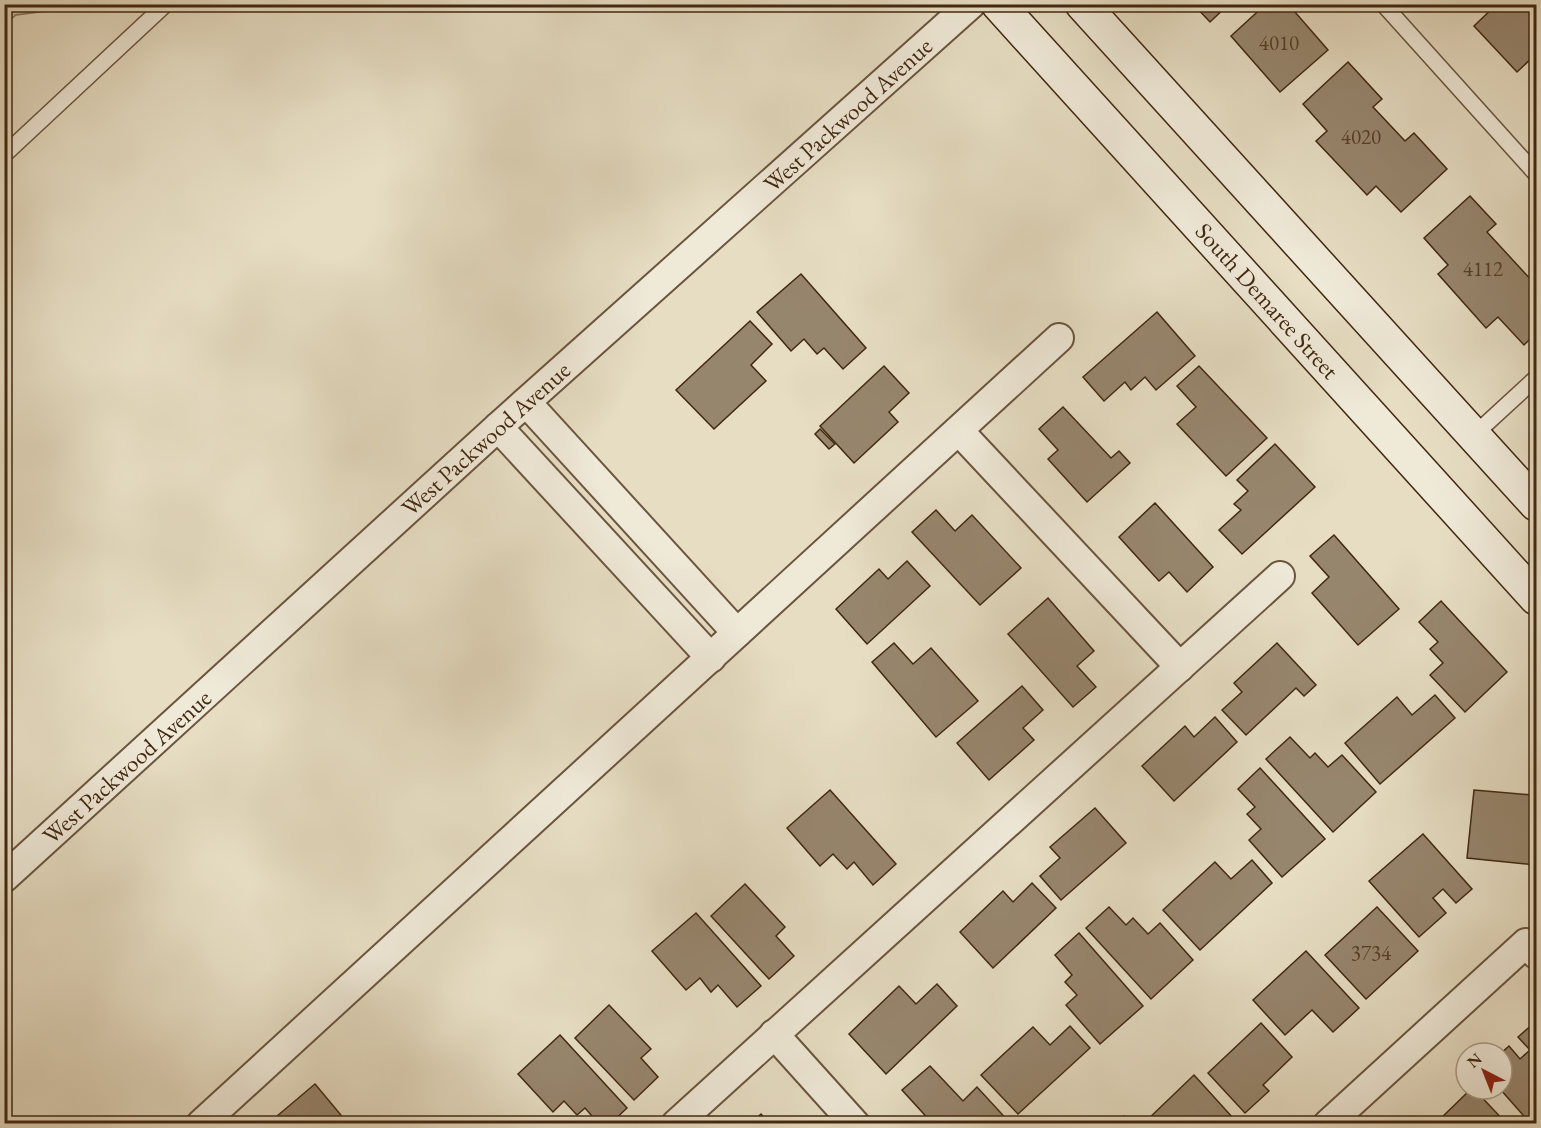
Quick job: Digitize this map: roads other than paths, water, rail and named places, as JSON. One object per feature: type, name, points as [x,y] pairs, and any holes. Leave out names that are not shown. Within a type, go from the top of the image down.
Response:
[{"type":"main road","name":"South Demaree Street","points":[[998,4],[1536,598]]},
{"type":"main road","points":[[1082,4],[1536,504]]},
{"type":"street","name":"West Packwood Avenue","points":[[4,878],[498,427],[971,4]]},
{"type":"street","points":[[201,1124],[1059,338]]},
{"type":"street","points":[[526,402],[737,633]]},
{"type":"street","points":[[498,427],[711,658]]},
{"type":"street","points":[[959,431],[1180,667]]},
{"type":"street","points":[[676,1124],[1280,576]]},
{"type":"street","points":[[1328,1124],[1531,949]]},
{"type":"street","points":[[774,1034],[855,1124]]},
{"type":"lane","points":[[4,155],[166,4]]},
{"type":"lane","points":[[1383,4],[1536,174]]},
{"type":"lane","points":[[1474,435],[1536,378]]}]
